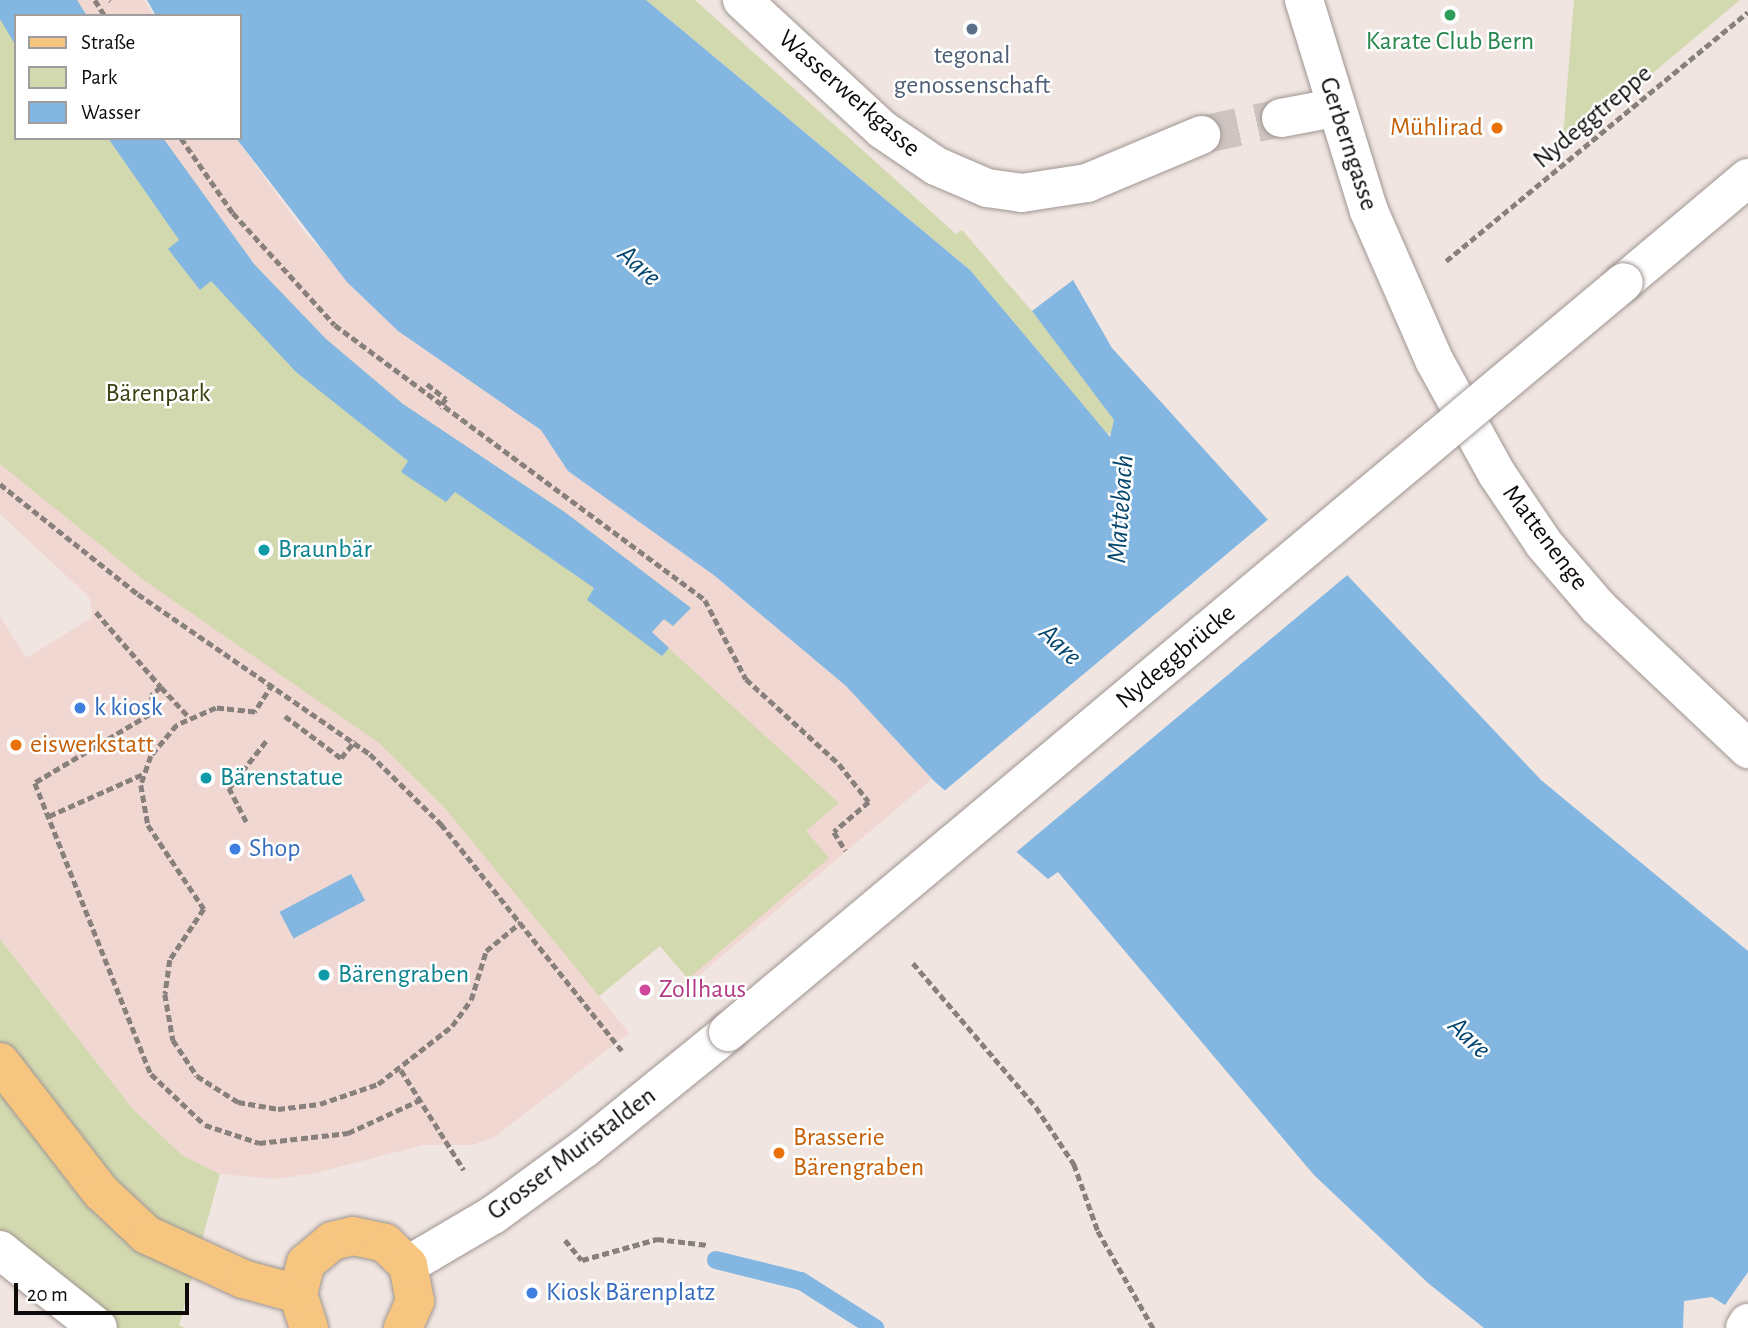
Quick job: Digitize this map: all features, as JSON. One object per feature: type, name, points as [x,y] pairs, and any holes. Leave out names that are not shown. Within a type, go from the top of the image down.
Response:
[{"type":"main road","points":[[0,1062],[101,1192],[147,1235],[243,1279],[303,1311],[306,1263],[342,1237],[375,1238],[408,1265],[415,1301],[403,1328]]},
{"type":"street","name":"Wasserwerkgasse","points":[[742,0],[883,130],[936,166],[987,188],[1023,193],[1087,183],[1171,142],[1201,135]]},
{"type":"street","name":"Gerberngasse","points":[[1304,0],[1334,108],[1400,284]]},
{"type":"street","points":[[1281,118],[1334,108]]},
{"type":"street","name":"Nydeggbrücke","points":[[728,1032],[1748,178]]},
{"type":"street","name":"Mattenenge","points":[[1400,284],[1453,395],[1544,544],[1663,674],[1748,749]]},
{"type":"street","name":"Grosser Muristalden","points":[[408,1265],[537,1183],[728,1032]]},
{"type":"street","points":[[0,1250],[98,1328]]},
{"type":"street","points":[[1745,1328],[1748,1323]]},
{"type":"path","name":"Nydeggtreppe","points":[[1462,251],[1748,12]]},
{"type":"path","points":[[183,140],[281,269],[335,325],[440,408],[705,600],[746,679],[859,788],[869,802],[834,832],[846,851]]},
{"type":"path","points":[[427,384],[446,399],[440,408]]},
{"type":"path","points":[[0,484],[128,586],[355,741],[441,824],[622,1051]]},
{"type":"path","points":[[96,612],[190,718]]},
{"type":"path","points":[[273,684],[255,712],[226,707],[190,718],[157,747],[144,774],[148,825],[204,909],[170,960],[164,994],[173,1040],[197,1076],[238,1102],[278,1109],[344,1098],[401,1069],[453,1026],[474,993],[486,951],[521,922]]},
{"type":"path","points":[[161,687],[152,696],[159,709],[35,783],[141,1053],[186,1112],[233,1138],[287,1145],[348,1133],[420,1100]]},
{"type":"path","points":[[285,716],[341,758],[355,741]]},
{"type":"path","points":[[246,822],[229,788],[266,741]]},
{"type":"path","points":[[49,816],[144,774]]},
{"type":"path","points":[[913,963],[1036,1107],[1074,1164],[1098,1231],[1153,1328]]},
{"type":"path","points":[[401,1069],[464,1170]]},
{"type":"path","points":[[565,1240],[582,1260],[657,1238],[708,1245]]},
{"type":"shaded area","points":[[0,0],[144,0],[153,14],[14,14],[14,140],[237,140],[304,232],[398,331],[542,430],[568,471],[715,576],[846,686],[932,779],[691,982],[660,946],[599,996],[629,1033],[496,1136],[473,1145],[423,1145],[316,1173],[276,1179],[220,1174],[182,1155],[133,1109],[0,939],[0,616],[26,658],[93,617],[89,597],[0,514]]},
{"type":"green space","name":"Bärenpark","points":[[0,0],[77,0],[86,14],[14,14],[14,140],[164,140],[254,264],[326,339],[403,404],[566,513],[691,608],[673,626],[663,619],[652,633],[839,803],[806,831],[829,858],[688,979],[660,946],[599,996],[444,807],[379,743],[145,581],[0,464]]},
{"type":"green space","points":[[646,0],[695,0],[956,234],[962,230],[1067,352],[1114,420],[1115,434],[1102,433],[970,270]]},
{"type":"green space","points":[[1574,0],[1740,0],[1562,149]]},
{"type":"green space","points":[[0,939],[133,1109],[182,1155],[220,1174],[179,1325],[185,1328],[107,1328],[0,1244]]},
{"type":"water","points":[[0,0],[77,0],[86,14],[14,14],[14,43],[0,19]]},
{"type":"water","points":[[147,0],[646,0],[970,270],[1110,437],[1114,420],[1032,311],[1073,280],[1112,348],[1298,553],[1314,540],[1541,780],[1748,951],[1748,1328],[1484,1328],[1428,1283],[1314,1175],[1058,872],[1048,879],[934,781],[846,686],[715,576],[568,471],[541,430],[398,331],[347,282],[238,140],[242,140],[242,14],[155,14]]},
{"type":"water","points":[[109,140],[164,140],[254,264],[326,339],[403,404],[566,513],[691,608],[673,626],[664,619],[652,632],[669,648],[662,656],[587,600],[594,588],[455,492],[446,502],[401,472],[408,461],[296,372],[211,281],[200,290],[168,249],[179,240]]},
{"type":"water","points":[[351,874],[365,900],[294,939],[279,912]]},
{"type":"pier","points":[[1271,517],[1299,548],[1315,537],[1351,572],[1015,853],[943,792]]},
{"type":"pier","points":[[1748,1272],[1748,1328],[1683,1328],[1684,1301],[1712,1297],[1725,1305]]},
{"type":"waterway","points":[[716,1260],[801,1281],[875,1328]]},
{"type":"tunnel","points":[[1201,135],[1281,118]]},
{"type":"place","name":"Karate Club Bern","points":[[1450,15]]},
{"type":"place","name":"tegonal genossenschaft","points":[[972,29]]},
{"type":"place","name":"Mühlirad","points":[[1497,128]]},
{"type":"place","name":"Braunbär","points":[[264,550]]},
{"type":"place","name":"k kiosk","points":[[80,708]]},
{"type":"place","name":"eiswerkstatt","points":[[16,745]]},
{"type":"place","name":"Bärenstatue","points":[[206,778]]},
{"type":"place","name":"Shop","points":[[235,849]]},
{"type":"place","name":"Bärengraben","points":[[324,975]]},
{"type":"place","name":"Zollhaus","points":[[645,990]]},
{"type":"place","name":"Brasserie Bärengraben","points":[[779,1153]]},
{"type":"place","name":"Kiosk Bärenplatz","points":[[532,1293]]},
{"type":"water label","name":"Aare","points":[[639,266]]},
{"type":"water label","name":"Mattebach","points":[[1121,509]]},
{"type":"water label","name":"Aare","points":[[1060,645]]},
{"type":"water label","name":"Aare","points":[[1469,1038]]}]
